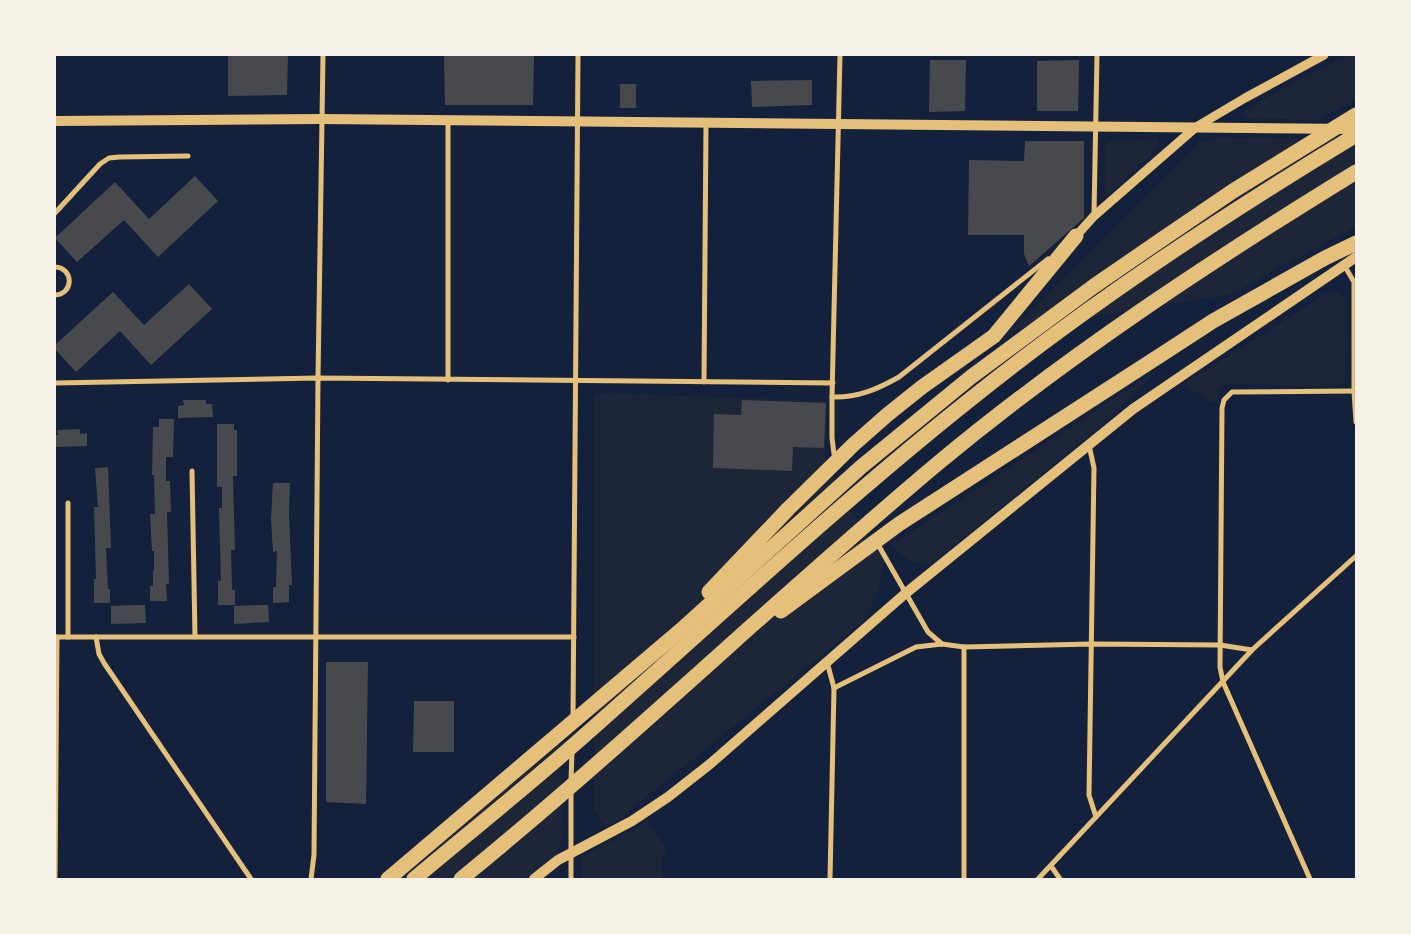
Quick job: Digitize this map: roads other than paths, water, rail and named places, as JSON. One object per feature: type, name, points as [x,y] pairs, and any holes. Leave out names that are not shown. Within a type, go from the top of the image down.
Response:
[{"type":"highway","points":[[388,879],[681,630],[861,467],[971,376],[1158,242],[1233,191],[1356,115]]},
{"type":"highway","points":[[414,879],[582,738],[852,498],[976,394],[1063,328],[1222,218],[1356,135]]},
{"type":"highway","points":[[460,879],[607,754],[939,463],[1024,396],[1110,333],[1254,234],[1356,172]]},
{"type":"highway","points":[[639,666],[788,509],[853,445],[922,387],[994,336],[1076,236]]},
{"type":"highway","points":[[716,659],[899,524],[1213,322],[1325,258],[1356,243]]},
{"type":"main road","points":[[55,121],[321,119],[1356,129]]},
{"type":"main road","points":[[534,879],[570,853],[632,821],[668,797],[710,764],[906,593],[1089,444],[1170,383],[1356,257]]},
{"type":"street","points":[[311,879],[314,854],[323,55]]},
{"type":"street","points":[[571,879],[578,55]]},
{"type":"street","points":[[834,454],[832,397],[840,55]]},
{"type":"street","points":[[1094,216],[1097,55]]},
{"type":"street","points":[[832,397],[844,398],[858,395],[877,389],[899,377],[1076,236],[1094,216],[1196,127],[1324,55]]},
{"type":"street","points":[[448,120],[448,380]]},
{"type":"street","points":[[704,382],[706,123]]},
{"type":"street","points":[[55,213],[100,164],[109,158],[188,156]]},
{"type":"street","points":[[1343,264],[1354,282],[1356,422]]},
{"type":"street","points":[[55,267],[64,269],[70,281],[64,293],[55,295]]},
{"type":"street","points":[[55,383],[318,378],[575,382],[833,383]]},
{"type":"street","points":[[1310,879],[1223,682],[1220,667],[1222,408],[1224,400],[1232,392],[1355,391]]},
{"type":"street","points":[[1089,444],[1094,468],[1089,795],[1096,817]]},
{"type":"street","points":[[192,471],[195,637]]},
{"type":"street","points":[[68,503],[68,638]]},
{"type":"street","points":[[880,548],[928,632],[942,644]]},
{"type":"street","points":[[1038,879],[1252,650],[1356,556]]},
{"type":"street","points":[[96,637],[99,654],[104,663],[252,879]]},
{"type":"street","points":[[55,879],[56,638],[574,637]]},
{"type":"street","points":[[834,688],[916,647],[942,644],[964,647],[1092,644],[1220,645],[1252,650]]},
{"type":"street","points":[[964,647],[964,879]]},
{"type":"street","points":[[828,662],[834,688],[830,879]]},
{"type":"street","points":[[1051,866],[1060,879]]}]
